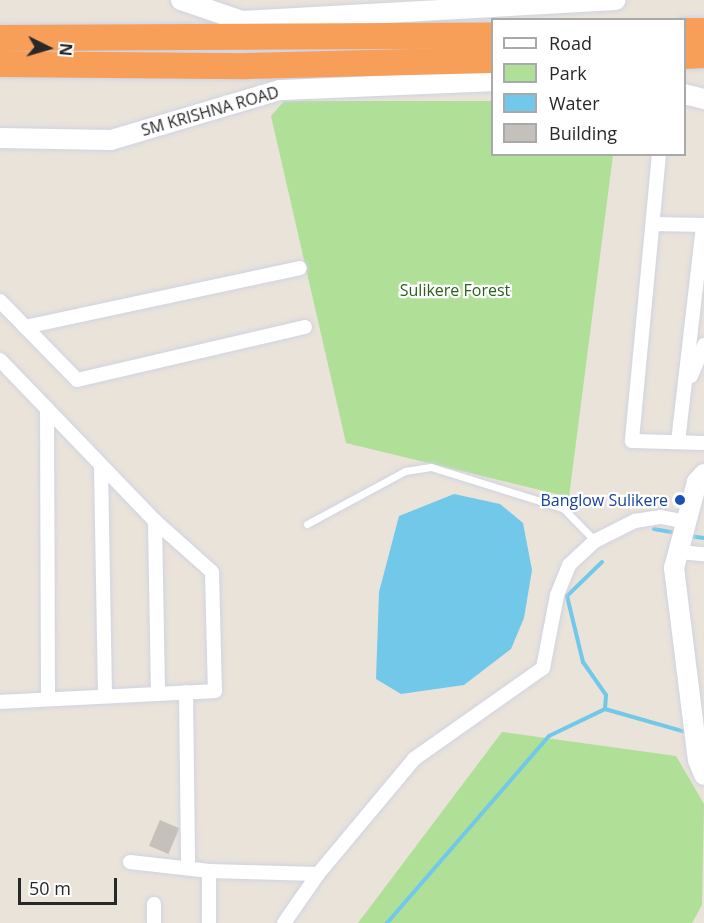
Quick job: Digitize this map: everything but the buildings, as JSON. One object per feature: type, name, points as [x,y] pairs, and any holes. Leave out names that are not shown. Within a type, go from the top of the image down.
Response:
[{"type":"highway","points":[[686,31],[704,31]]},
{"type":"highway","points":[[0,39],[491,35]]},
{"type":"highway","points":[[686,56],[704,55]]},
{"type":"highway","name":"SM KRISHNA ROAD","points":[[0,64],[247,66],[491,60]]},
{"type":"street","points":[[182,0],[242,21],[615,0]]},
{"type":"street","name":"SM KRISHNA ROAD","points":[[0,138],[111,140],[280,90],[491,81]]},
{"type":"street","points":[[686,94],[704,99]]},
{"type":"street","points":[[660,156],[632,441],[704,443]]},
{"type":"street","points":[[653,224],[704,225],[678,442]]},
{"type":"street","points":[[26,327],[300,268]]},
{"type":"street","points":[[0,301],[77,380],[305,327]]},
{"type":"street","points":[[684,390],[704,345]]},
{"type":"street","points":[[0,360],[155,521],[212,572],[215,691],[158,692],[0,702]]},
{"type":"street","points":[[47,409],[48,699]]},
{"type":"street","points":[[101,466],[105,695]]},
{"type":"street","points":[[701,767],[700,714],[674,568],[704,474]]},
{"type":"street","points":[[284,923],[318,874],[414,759],[543,668],[556,595],[570,565],[596,541],[635,521],[661,517],[687,522]]},
{"type":"street","points":[[155,521],[158,692]]},
{"type":"street","points":[[679,552],[704,554]]},
{"type":"street","points":[[186,692],[188,866]]},
{"type":"street","points":[[130,862],[188,866],[209,871],[318,874]]},
{"type":"street","points":[[209,871],[209,923]]},
{"type":"street","points":[[154,904],[154,923]]},
{"type":"lane","points":[[307,524],[405,471],[431,467],[563,508],[596,541]]},
{"type":"green space","name":"Sulikere Forest","points":[[284,101],[491,101],[491,156],[613,156],[569,497],[346,443],[271,116]]},
{"type":"green space","points":[[502,732],[676,756],[704,804],[702,905],[692,923],[358,923]]},
{"type":"water","points":[[454,494],[500,504],[523,523],[532,570],[524,618],[511,649],[464,685],[401,694],[376,679],[379,592],[399,516]]},
{"type":"waterway","points":[[654,529],[677,533]]},
{"type":"waterway","points":[[690,536],[704,538]]},
{"type":"waterway","points":[[602,562],[567,596],[583,662],[606,695],[605,709]]},
{"type":"waterway","points":[[387,923],[549,736],[605,709],[689,733]]},
{"type":"place","name":"Banglow Sulikere","points":[[680,500]]}]
